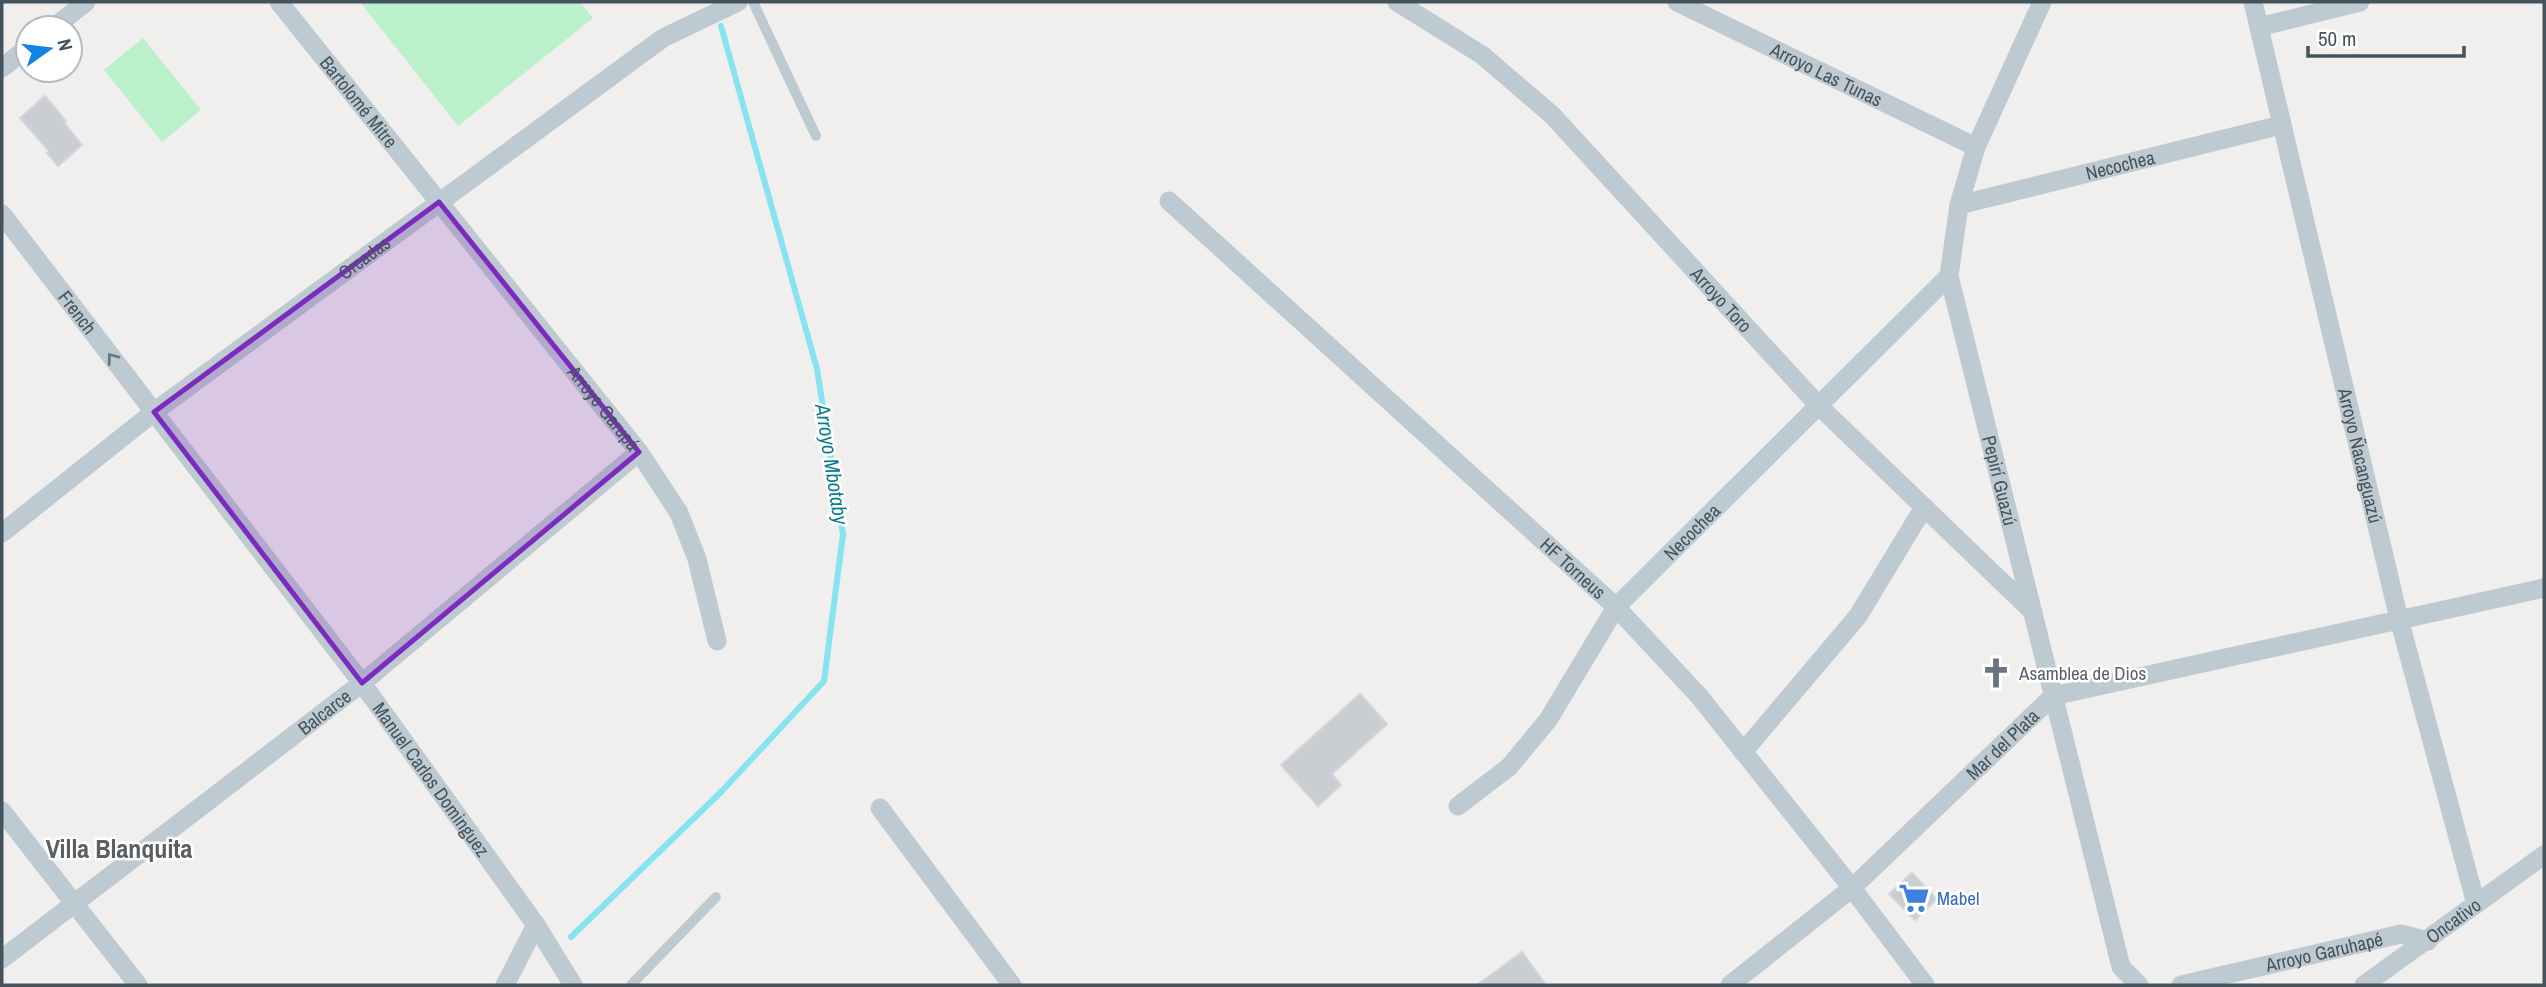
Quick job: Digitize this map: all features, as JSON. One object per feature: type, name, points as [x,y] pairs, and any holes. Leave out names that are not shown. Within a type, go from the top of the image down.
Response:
[{"type":"street","points":[[71,14],[86,2]]},
{"type":"street","name":"Bartolomé Mitre","points":[[279,2],[439,202]]},
{"type":"street","name":"Orcadas","points":[[2,533],[154,412],[663,38],[738,2]]},
{"type":"street","name":"Arroyo Toro","points":[[1397,2],[1482,55],[1552,115],[1819,406],[2034,613]]},
{"type":"street","name":"Arroyo Las Tunas","points":[[1677,2],[1976,147]]},
{"type":"street","name":"Pepirí Guazú","points":[[2042,2],[1976,147],[1959,205],[1949,276],[2121,967],[2139,985]]},
{"type":"street","name":"Arroyo Ñacanguazú","points":[[2253,2],[2399,620],[2476,904]]},
{"type":"street","points":[[2259,27],[2360,2]]},
{"type":"street","name":"Necochea","points":[[1959,205],[2281,125]]},
{"type":"street","name":"HF Torneus","points":[[1170,201],[1616,607],[1699,696],[1852,888],[1925,985]]},
{"type":"street","name":"Arroyo Garupá","points":[[439,202],[639,452],[678,513],[697,559],[717,641]]},
{"type":"street","name":"French","points":[[2,214],[154,412]]},
{"type":"street","name":"Necochea","points":[[1458,806],[1509,766],[1548,720],[1616,607],[1949,276]]},
{"type":"street","name":"Manuel Carlos Dominguez","points":[[154,412],[362,683],[536,925],[573,985]]},
{"type":"street","name":"Balcarce","points":[[2,959],[362,683],[639,452]]},
{"type":"street","points":[[1744,752],[1858,616],[1924,507]]},
{"type":"street","name":"Mar del Plata","points":[[1730,985],[1852,888],[2053,696],[2544,587]]},
{"type":"street","points":[[880,808],[1012,985]]},
{"type":"street","points":[[2,811],[138,985]]},
{"type":"street","name":"Oncativo","points":[[2372,983],[2544,855]]},
{"type":"street","points":[[505,985],[536,925]]},
{"type":"street","name":"Arroyo Garuhapé","points":[[2181,985],[2401,934],[2428,941]]},
{"type":"lane","points":[[752,2],[817,136]]},
{"type":"lane","points":[[631,985],[716,897]]},
{"type":"highlighted area","points":[[439,202],[639,452],[362,683],[154,412]]},
{"type":"green space","points":[[360,2],[580,2],[593,18],[458,126]]},
{"type":"green space","points":[[143,38],[201,110],[162,142],[104,70]]},
{"type":"building","points":[[45,96],[82,145],[58,166],[47,153],[49,151],[20,118]]},
{"type":"building","points":[[1360,694],[1387,724],[1332,774],[1341,785],[1318,806],[1281,765]]},
{"type":"building","points":[[1912,873],[1937,899],[1915,920],[1889,894]]},
{"type":"building","points":[[1522,952],[1546,985],[1477,985]]},
{"type":"waterway","name":"Arroyo Mbotaby","points":[[571,937],[721,792],[824,681],[843,534],[817,369],[721,26]]},
{"type":"place","name":"Asamblea de Dios","points":[[1996,673]]},
{"type":"place","name":"Mabel","points":[[1914,898]]},
{"type":"district","name":"Villa Blanquita","points":[[119,848]]}]
